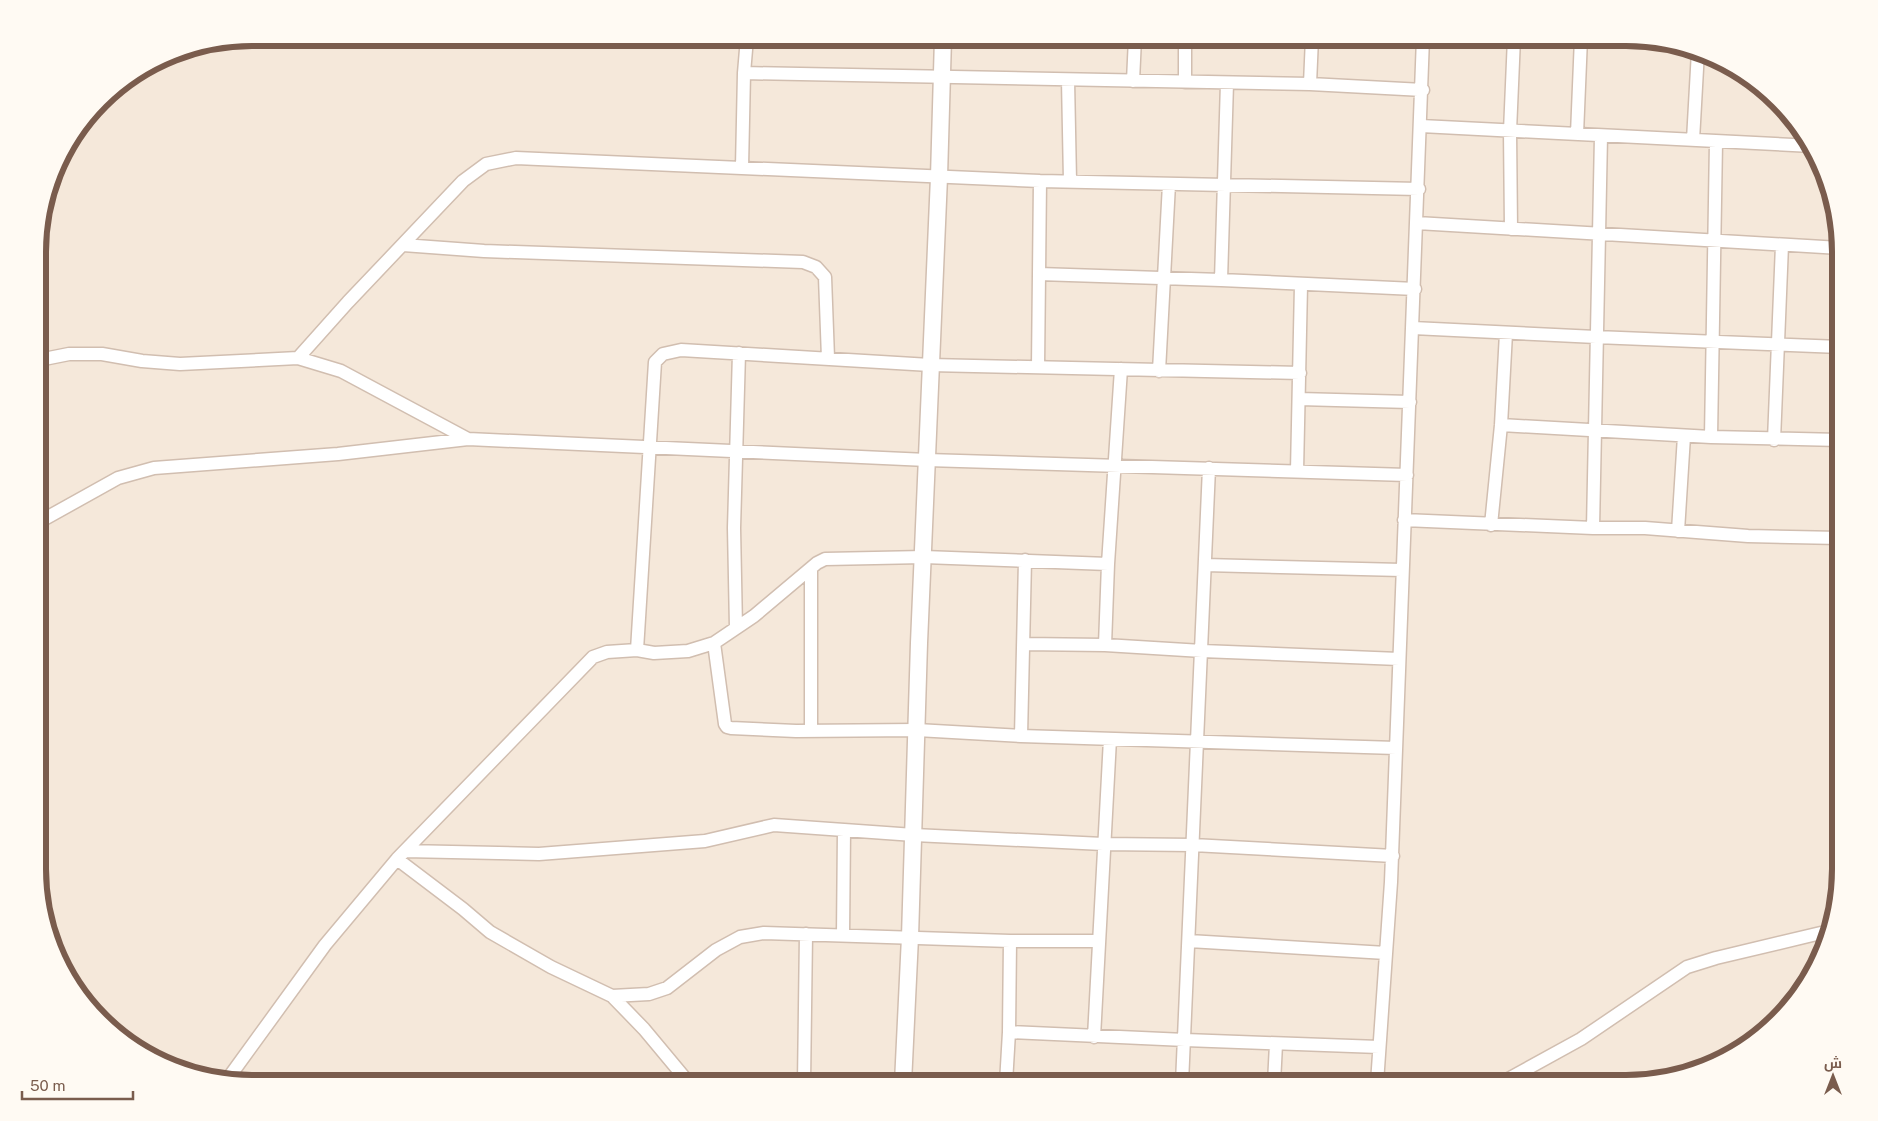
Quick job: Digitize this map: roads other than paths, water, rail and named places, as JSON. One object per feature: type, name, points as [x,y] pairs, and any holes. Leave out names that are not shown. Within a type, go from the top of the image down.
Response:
[{"type":"street","points":[[742,167],[746,46]]},
{"type":"street","points":[[903,1075],[943,46]]},
{"type":"street","points":[[1133,81],[1135,46]]},
{"type":"street","points":[[1185,46],[1185,82]]},
{"type":"street","points":[[1310,84],[1312,46]]},
{"type":"street","points":[[1378,1075],[1393,856],[1402,570],[1423,90],[1423,46]]},
{"type":"street","points":[[1511,229],[1510,131],[1514,46]]},
{"type":"street","points":[[1577,134],[1581,46]]},
{"type":"street","points":[[1693,140],[1698,59]]},
{"type":"street","points":[[744,73],[1310,84],[1423,90]]},
{"type":"street","points":[[1068,80],[1070,181]]},
{"type":"street","points":[[1221,280],[1227,83]]},
{"type":"street","points":[[1421,126],[1802,146]]},
{"type":"street","points":[[1593,528],[1600,136]]},
{"type":"street","points":[[1711,437],[1716,142]]},
{"type":"street","points":[[298,358],[348,302],[463,181],[486,164],[516,158],[1040,181],[1419,189]]},
{"type":"street","points":[[1038,367],[1040,181]]},
{"type":"street","points":[[1159,370],[1169,184]]},
{"type":"street","points":[[1418,223],[1832,248]]},
{"type":"street","points":[[403,245],[484,251],[803,262],[816,267],[825,277],[828,358]]},
{"type":"street","points":[[1774,440],[1776,345],[1782,245]]},
{"type":"street","points":[[1039,274],[1415,289]]},
{"type":"street","points":[[1297,471],[1301,284]]},
{"type":"street","points":[[1413,328],[1776,345],[1832,346]]},
{"type":"street","points":[[1491,525],[1501,425],[1506,333]]},
{"type":"street","points":[[636,650],[655,362],[663,354],[681,350],[930,365],[1300,373]]},
{"type":"street","points":[[736,628],[734,528],[740,353]]},
{"type":"street","points":[[46,359],[69,354],[102,354],[142,361],[180,364],[298,358],[341,370],[468,439]]},
{"type":"street","points":[[1105,645],[1108,564],[1121,369]]},
{"type":"street","points":[[1299,399],[1410,402]]},
{"type":"street","points":[[1501,425],[1684,436],[1774,440],[1832,440]]},
{"type":"street","points":[[1678,531],[1684,436]]},
{"type":"street","points":[[46,518],[118,478],[154,468],[338,454],[468,439],[927,460],[1407,475]]},
{"type":"street","points":[[1182,1075],[1209,468]]},
{"type":"street","points":[[1404,520],[1491,525],[1645,528],[1748,536],[1832,538]]},
{"type":"street","points":[[232,1074],[325,945],[401,855],[593,657],[607,652],[636,650],[654,653],[688,651],[714,643],[754,616],[824,559],[924,557],[1108,564]]},
{"type":"street","points":[[1021,736],[1025,560]]},
{"type":"street","points":[[1205,565],[1402,570]]},
{"type":"street","points":[[811,568],[811,730]]},
{"type":"street","points":[[714,643],[725,724],[727,727],[811,730],[917,730],[1021,736],[1396,748]]},
{"type":"street","points":[[1023,644],[1105,645],[1399,659]]},
{"type":"street","points":[[1094,1037],[1110,739]]},
{"type":"street","points":[[401,855],[539,854],[706,841],[774,825],[914,835],[1103,844],[1193,845],[1393,856]]},
{"type":"street","points":[[843,935],[844,830]]},
{"type":"street","points":[[401,855],[490,932],[551,967],[612,996],[644,1029],[683,1075]]},
{"type":"street","points":[[612,996],[649,994],[667,988],[716,950],[740,937],[764,933],[1010,941],[1098,941]]},
{"type":"street","points":[[1515,1075],[1581,1039],[1687,967],[1716,958],[1822,933]]},
{"type":"street","points":[[804,1075],[806,934]]},
{"type":"street","points":[[1006,1075],[1010,941]]},
{"type":"street","points":[[1189,941],[1386,953]]},
{"type":"street","points":[[1009,1032],[1094,1037],[1380,1047]]},
{"type":"street","points":[[1274,1075],[1276,1044]]}]
